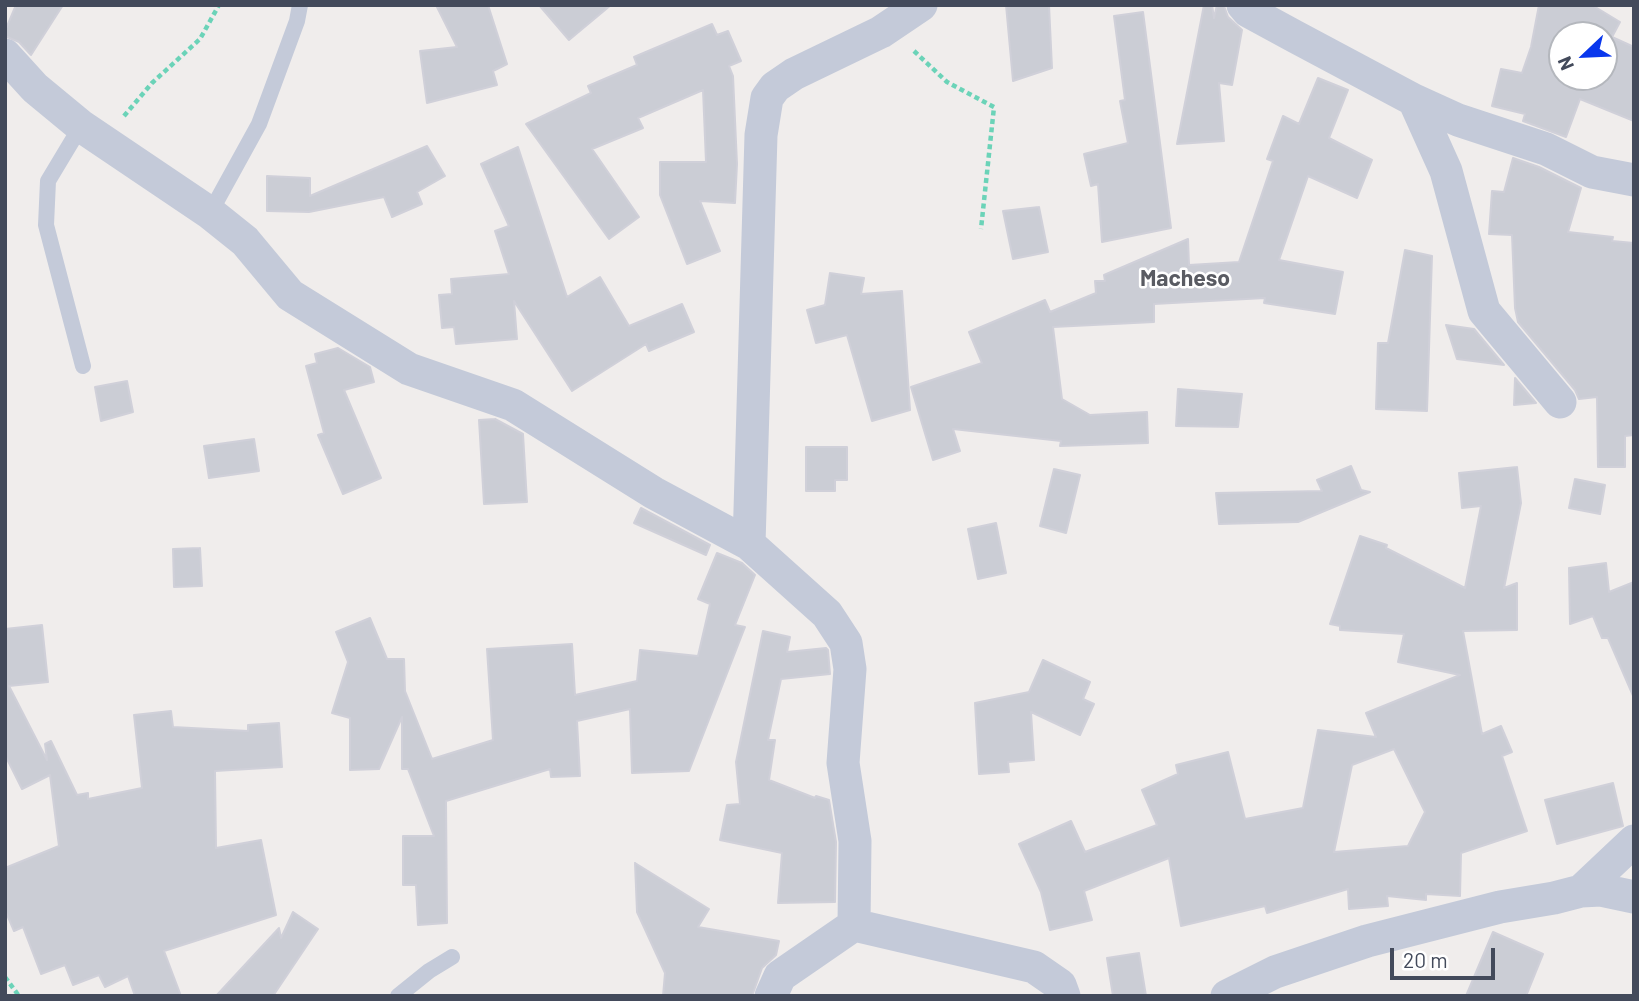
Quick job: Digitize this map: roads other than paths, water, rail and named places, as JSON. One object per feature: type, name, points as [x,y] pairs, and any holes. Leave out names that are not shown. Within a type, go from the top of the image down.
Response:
[{"type":"street","points":[[749,544],[761,135],[767,99],[775,87],[794,74],[887,28],[921,5]]},
{"type":"street","points":[[1243,5],[1260,17],[1414,100],[1458,120],[1546,149],[1592,172],[1634,180]]},
{"type":"street","points":[[5,55],[35,88],[92,133],[210,213],[245,241],[290,295],[409,369],[513,405],[654,493],[749,544],[827,614],[846,643],[850,669],[844,763],[855,841],[854,925]]},
{"type":"street","points":[[1414,100],[1446,172],[1484,311],[1560,402]]},
{"type":"street","points":[[1581,891],[1634,841]]},
{"type":"street","points":[[1227,996],[1275,972],[1367,941],[1500,907],[1581,891],[1601,890],[1634,897]]},
{"type":"street","points":[[771,996],[780,976],[854,925],[1034,967],[1060,985],[1064,996]]},
{"type":"lane","points":[[210,213],[259,124],[297,21],[300,5]]},
{"type":"lane","points":[[83,366],[46,225],[48,181],[92,133]]},
{"type":"lane","points":[[398,996],[429,971],[452,957]]},
{"type":"district","name":"Macheso","points":[[1185,278]]}]
